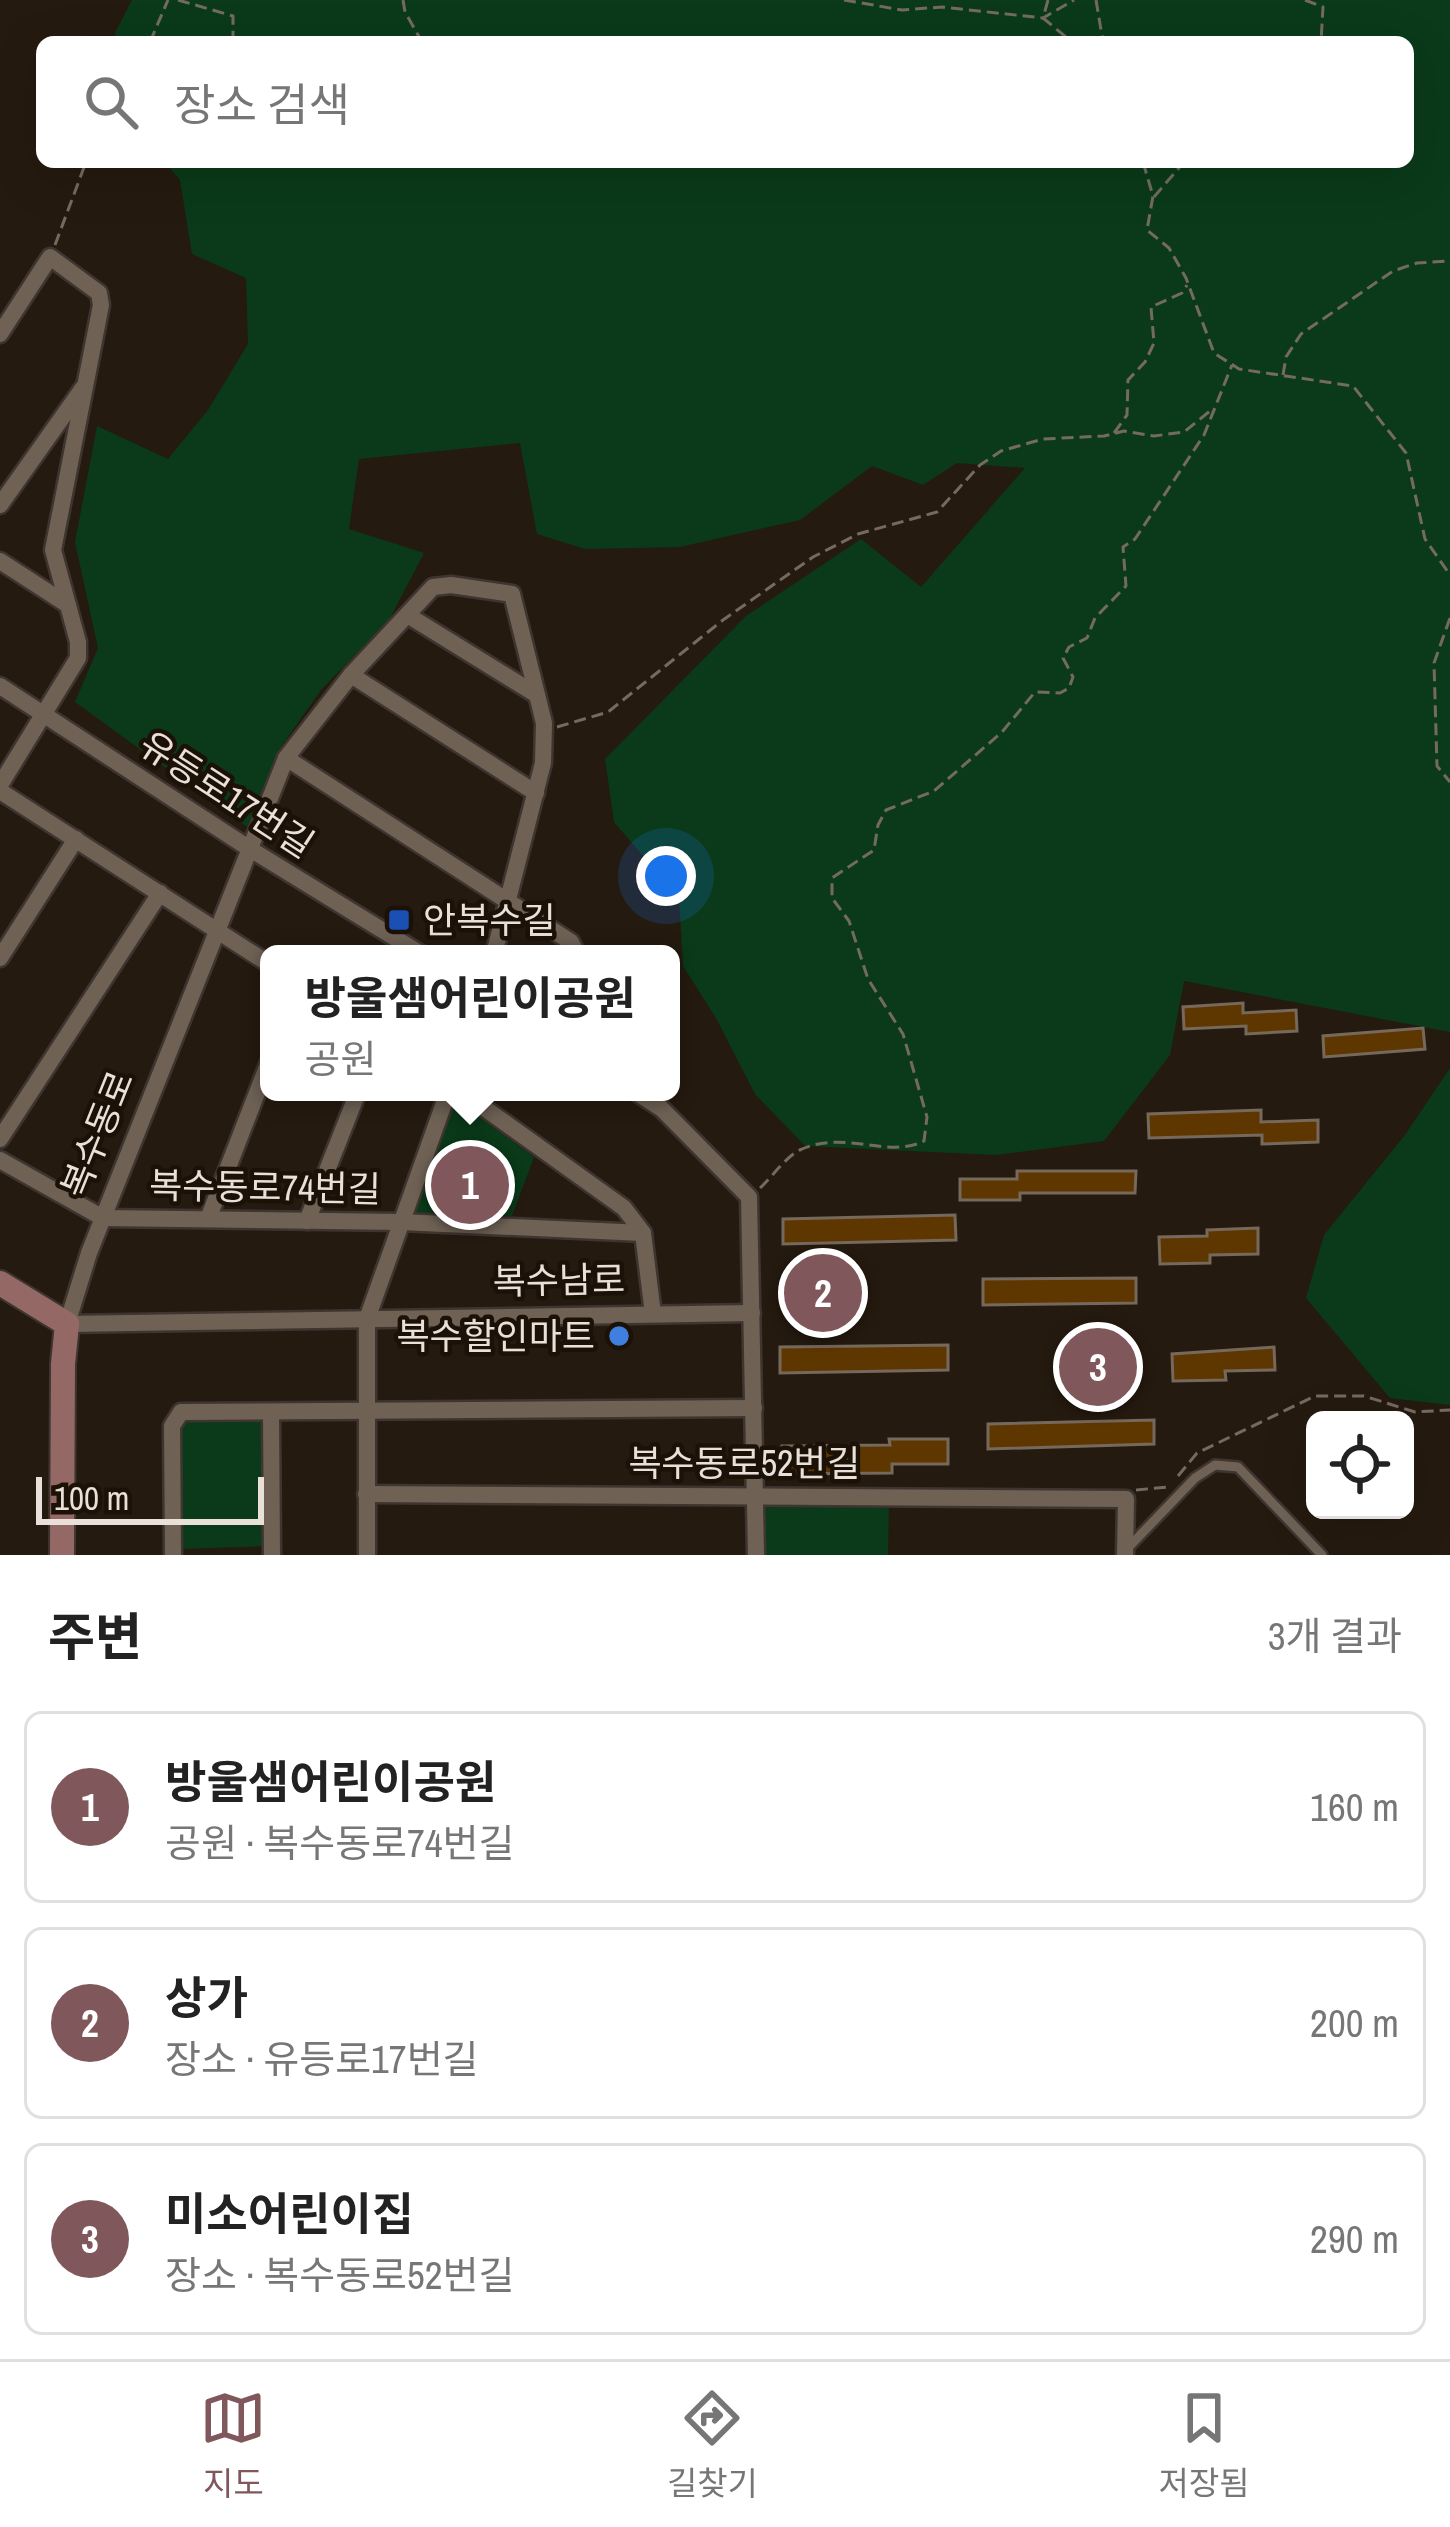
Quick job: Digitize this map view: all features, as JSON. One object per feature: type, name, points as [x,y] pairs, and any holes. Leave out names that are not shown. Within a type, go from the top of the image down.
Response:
[{"type":"main road","points":[[0,1283],[67,1324]]},
{"type":"main road","name":"복수동로","points":[[62,1555],[62,1364],[67,1324]]},
{"type":"street","points":[[0,334],[50,257],[98,293],[101,305],[53,550],[78,642],[78,658],[0,788],[260,958]]},
{"type":"street","points":[[0,505],[87,382]]},
{"type":"street","points":[[0,561],[68,604]]},
{"type":"street","name":"복수동로","points":[[67,1324],[103,1218],[286,758],[351,675],[433,587],[451,584],[512,595],[544,730],[543,763],[497,945]]},
{"type":"street","points":[[409,616],[537,695]]},
{"type":"street","points":[[351,675],[536,793]]},
{"type":"street","name":"유등로17번길","points":[[0,686],[406,945]]},
{"type":"street","points":[[286,758],[572,945]]},
{"type":"street","points":[[0,958],[76,839]]},
{"type":"street","points":[[0,1139],[160,893]]},
{"type":"street","points":[[208,1220],[260,1085]]},
{"type":"street","points":[[307,1221],[354,1101]]},
{"type":"street","points":[[367,1555],[367,1319],[445,1101]]},
{"type":"street","points":[[475,1101],[624,1208],[643,1233],[653,1315]]},
{"type":"street","points":[[650,1101],[749,1197],[756,1555]]},
{"type":"street","points":[[0,1160],[103,1218]]},
{"type":"street","name":"복수동로74번길","points":[[103,1218],[401,1222],[643,1233]]},
{"type":"street","name":"복수남로","points":[[67,1324],[752,1313]]},
{"type":"street","points":[[173,1555],[172,1426],[181,1412],[754,1408]]},
{"type":"street","points":[[271,1412],[272,1555]]},
{"type":"street","name":"복수동로52번길","points":[[366,1494],[1126,1498]]},
{"type":"street","points":[[1126,1498],[1126,1553]]},
{"type":"lane","points":[[1126,1553],[1195,1478],[1215,1465],[1238,1467],[1322,1555]]},
{"type":"path","points":[[153,36],[168,0]]},
{"type":"path","points":[[178,0],[233,16],[233,36]]},
{"type":"path","points":[[403,0],[419,36]]},
{"type":"path","points":[[844,0],[902,10],[942,8],[1043,17],[1074,0]]},
{"type":"path","points":[[1043,17],[1048,0]]},
{"type":"path","points":[[1096,0],[1102,36]]},
{"type":"path","points":[[1305,0],[1323,7],[1321,36]]},
{"type":"path","points":[[1043,17],[1065,36]]},
{"type":"path","points":[[50,257],[84,168]]},
{"type":"path","points":[[1145,168],[1153,198],[1147,230],[1169,248],[1189,284],[1214,353],[1232,365],[1353,386],[1406,453],[1425,538],[1450,575]]},
{"type":"path","points":[[1153,198],[1179,168]]},
{"type":"path","points":[[1284,377],[1286,357],[1300,334],[1393,272],[1417,262],[1450,261]]},
{"type":"path","points":[[1114,434],[1127,416],[1128,380],[1154,343],[1150,307],[1182,293],[1189,284]]},
{"type":"path","points":[[749,1197],[796,1150],[825,1142],[912,1147],[924,1141],[927,1117],[903,1034],[868,979],[849,921],[832,898],[832,878],[874,850],[886,810],[934,791],[1001,732],[1035,692],[1060,693],[1070,688],[1073,677],[1065,654],[1087,638],[1095,618],[1126,586],[1123,547],[1135,539],[1187,464],[1232,365]]},
{"type":"path","points":[[544,730],[608,712],[723,620],[836,545],[880,526],[937,512],[980,464],[1001,451],[1043,439],[1184,432],[1212,410]]},
{"type":"path","points":[[1450,619],[1434,662],[1437,766],[1450,782]]},
{"type":"path","points":[[1126,1498],[1137,1490],[1167,1489],[1197,1453],[1316,1396],[1351,1394],[1415,1412],[1450,1410]]},
{"type":"green space","points":[[132,0],[1450,0],[1450,1032],[1184,981],[1170,1055],[1104,1141],[996,1155],[805,1146],[755,1094],[683,966],[679,898],[614,822],[605,759],[746,616],[861,539],[921,587],[1025,468],[957,463],[923,485],[872,466],[800,520],[680,547],[585,549],[537,534],[520,443],[359,459],[349,529],[424,553],[389,620],[321,690],[278,751],[247,827],[75,702],[98,648],[75,542],[97,426],[168,459],[208,410],[248,344],[246,278],[192,254],[180,180],[170,168],[1414,168],[1414,36],[115,33]]},
{"type":"green space","points":[[1450,1068],[1450,1405],[1390,1398],[1306,1298],[1324,1235],[1405,1135]]},
{"type":"green space","points":[[452,1101],[534,1157],[512,1216],[404,1214]]},
{"type":"green space","points":[[271,1419],[272,1546],[181,1549],[181,1426],[189,1421]]},
{"type":"green space","points":[[758,1502],[889,1506],[888,1555],[763,1555]]},
{"type":"building","points":[[1243,1003],[1243,1013],[1296,1010],[1297,1031],[1246,1034],[1246,1026],[1184,1029],[1183,1007]]},
{"type":"building","points":[[1423,1028],[1425,1049],[1324,1057],[1323,1036]]},
{"type":"building","points":[[1261,1110],[1261,1122],[1318,1120],[1318,1142],[1262,1144],[1262,1135],[1149,1138],[1148,1114]]},
{"type":"building","points":[[1017,1171],[1136,1171],[1135,1193],[1020,1193],[1020,1200],[960,1200],[960,1179],[1017,1179]]},
{"type":"building","points":[[955,1215],[956,1240],[783,1244],[783,1219]]},
{"type":"building","points":[[1258,1228],[1258,1254],[1210,1255],[1210,1263],[1160,1264],[1159,1237]]},
{"type":"building","points":[[1136,1278],[1136,1303],[983,1305],[983,1279]]},
{"type":"building","points":[[864,1282],[865,1301],[782,1304],[782,1285]]},
{"type":"building","points":[[1064,1343],[1084,1343],[1084,1354],[1132,1354],[1132,1381],[1064,1380]]},
{"type":"building","points":[[948,1345],[948,1370],[780,1373],[780,1347]]},
{"type":"building","points":[[1274,1347],[1275,1370],[1225,1371],[1226,1380],[1173,1381],[1172,1354]]},
{"type":"building","points":[[1154,1420],[1154,1444],[988,1449],[988,1424]]},
{"type":"building","points":[[889,1439],[948,1439],[948,1464],[892,1464],[892,1473],[782,1474],[782,1446],[890,1445]]},
{"type":"place","name":"안복수길","points":[[399,920]]},
{"type":"place","name":"방울샘어린이공원","points":[[470,1185]]},
{"type":"place","name":"상가","points":[[823,1293]]},
{"type":"place","name":"복수할인마트","points":[[619,1336]]},
{"type":"place","name":"미소어린이집","points":[[1098,1367]]}]
